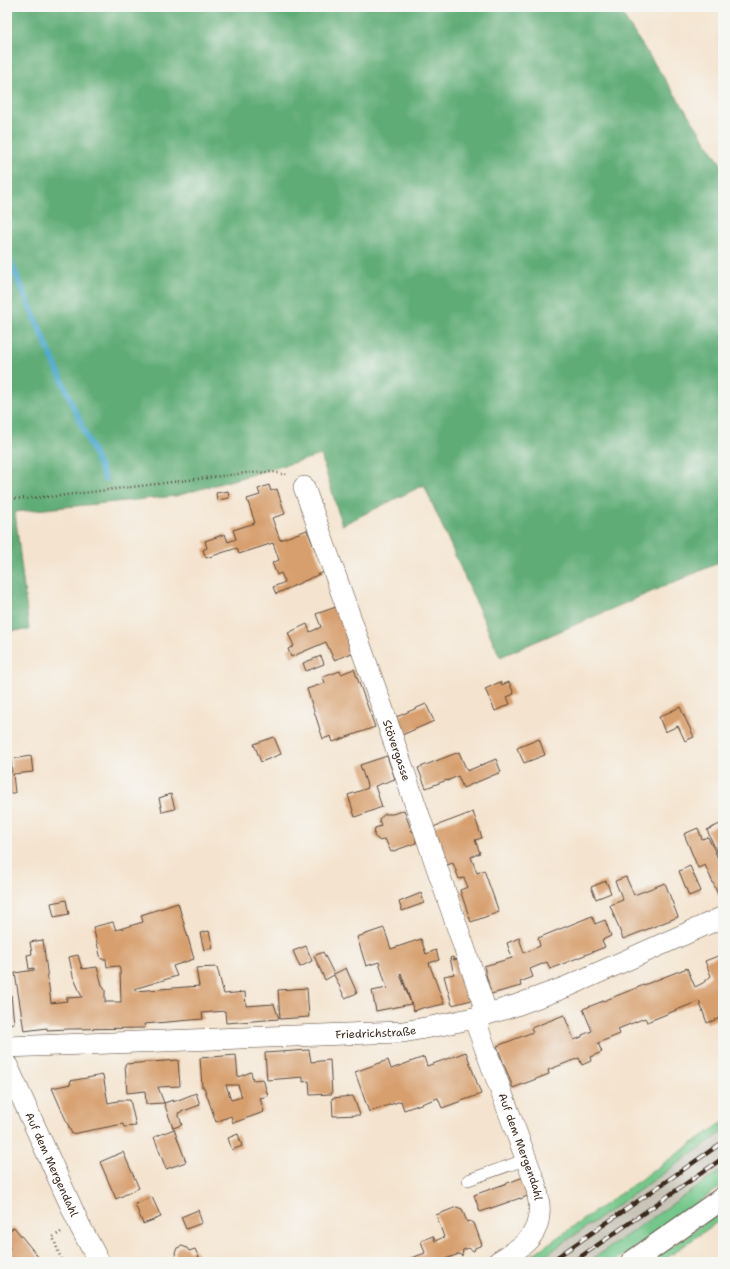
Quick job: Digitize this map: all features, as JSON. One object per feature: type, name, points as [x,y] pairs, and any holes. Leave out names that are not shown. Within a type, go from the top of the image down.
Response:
[{"type":"street","name":"Stövergasse","points":[[304,487],[381,704],[481,1016]]},
{"type":"street","name":"Friedrichstraße","points":[[7,1048],[403,1032],[481,1016],[514,1006],[566,987],[723,918]]},
{"type":"street","name":"Auf dem Mergendahl","points":[[481,1016],[538,1192],[540,1212],[534,1232],[525,1243],[498,1262]]},
{"type":"street","name":"Auf dem Mergendahl","points":[[7,1065],[80,1226],[99,1262]]},
{"type":"street","points":[[632,1262],[723,1198]]},
{"type":"lane","points":[[468,1180],[527,1159]]},
{"type":"path","points":[[7,499],[65,495],[259,472],[273,472],[291,476],[299,480],[304,487]]},
{"type":"path","points":[[61,1232],[53,1237],[62,1262]]},
{"type":"shaded area","points":[[723,1132],[723,1169],[588,1262],[536,1262]]},
{"type":"green space","points":[[7,7],[617,7],[723,167],[723,561],[500,657],[424,485],[342,525],[321,455],[176,496],[15,512],[29,630],[7,631]]},
{"type":"green space","points":[[723,1122],[723,1132],[536,1262],[522,1262]]},
{"type":"green space","points":[[723,1169],[723,1185],[614,1262],[588,1262]]},
{"type":"green space","points":[[723,1210],[723,1218],[661,1262],[649,1262]]},
{"type":"building","points":[[269,485],[271,491],[277,489],[285,514],[272,518],[280,540],[307,530],[324,572],[276,594],[273,587],[285,582],[281,573],[277,575],[272,563],[279,560],[273,543],[239,554],[237,548],[206,558],[203,550],[207,548],[205,541],[225,534],[228,542],[236,539],[233,530],[255,523],[247,499],[260,495],[258,489]]},
{"type":"building","points":[[228,491],[229,498],[217,500],[216,493]]},
{"type":"building","points":[[336,607],[352,653],[334,660],[326,642],[291,657],[288,649],[294,646],[288,633],[307,624],[310,632],[321,627],[316,614]]},
{"type":"building","points":[[321,656],[324,664],[306,671],[303,663]]},
{"type":"building","points":[[354,669],[375,727],[333,742],[331,736],[323,739],[307,689],[325,683],[323,677],[340,671],[341,674]]},
{"type":"building","points":[[500,682],[502,685],[509,682],[514,694],[507,697],[510,704],[495,711],[485,689]]},
{"type":"building","points":[[426,704],[434,721],[402,735],[394,718]]},
{"type":"building","points":[[680,707],[694,737],[685,741],[678,726],[665,732],[659,717]]},
{"type":"building","points":[[274,737],[281,754],[261,762],[254,744]]},
{"type":"building","points":[[539,739],[545,755],[524,763],[517,748]]},
{"type":"building","points":[[459,752],[467,771],[496,759],[501,772],[463,788],[458,776],[426,788],[418,768]]},
{"type":"building","points":[[31,756],[33,772],[13,774],[15,793],[7,793],[7,773],[12,772],[11,759]]},
{"type":"building","points":[[387,756],[395,779],[375,786],[382,807],[355,817],[348,795],[368,788],[360,765]]},
{"type":"building","points":[[171,794],[175,809],[162,812],[159,798]]},
{"type":"building","points":[[404,810],[411,830],[416,835],[416,843],[391,852],[385,839],[380,841],[374,836],[375,828],[381,826],[379,819],[385,814],[393,814]]},
{"type":"building","points":[[473,812],[482,838],[475,840],[480,853],[471,857],[477,873],[484,870],[499,912],[471,922],[460,890],[468,887],[464,878],[459,879],[453,863],[447,865],[433,827]]},
{"type":"building","points":[[720,824],[723,830],[723,866],[707,830]]},
{"type":"building","points":[[698,828],[702,839],[708,837],[723,869],[723,900],[721,901],[705,865],[698,868],[684,834]]},
{"type":"building","points":[[690,866],[701,891],[689,896],[679,871]]},
{"type":"building","points":[[626,877],[634,895],[665,883],[678,917],[623,939],[610,905],[623,900],[615,881]]},
{"type":"building","points":[[606,881],[611,893],[596,899],[591,887]]},
{"type":"building","points":[[421,893],[424,903],[402,911],[399,902]]},
{"type":"building","points":[[66,900],[69,914],[54,917],[51,903]]},
{"type":"building","points":[[178,903],[194,959],[173,966],[177,976],[134,989],[135,991],[199,986],[196,968],[217,967],[224,994],[245,992],[246,1006],[274,1004],[279,1019],[226,1023],[225,1011],[202,1013],[203,1019],[144,1024],[145,1028],[47,1030],[47,1028],[24,1031],[15,973],[34,970],[34,968],[29,969],[27,955],[32,954],[30,942],[43,940],[51,1003],[67,1001],[66,998],[82,997],[73,976],[69,957],[78,955],[82,969],[97,967],[105,990],[105,1002],[121,1002],[119,966],[107,967],[106,959],[101,959],[93,927],[113,922],[116,930],[143,922],[141,915]]},
{"type":"building","points":[[592,916],[595,924],[605,920],[611,936],[602,940],[605,947],[550,969],[547,962],[530,969],[533,977],[520,982],[521,986],[491,994],[484,966],[512,958],[507,943],[519,938],[524,953],[540,946],[538,938]]},
{"type":"building","points":[[384,928],[391,949],[421,939],[426,954],[436,950],[439,960],[429,963],[444,1004],[425,1007],[414,1011],[401,973],[400,974],[411,1004],[376,1011],[372,991],[387,988],[379,962],[366,966],[357,937]]},
{"type":"building","points":[[209,931],[213,948],[204,950],[200,933]]},
{"type":"building","points":[[306,946],[312,961],[300,967],[293,951]]},
{"type":"building","points":[[323,952],[334,974],[346,968],[357,993],[345,998],[334,975],[325,980],[314,956]]},
{"type":"building","points":[[723,954],[723,1017],[707,1023],[699,1001],[647,1022],[645,1018],[618,1029],[620,1034],[598,1043],[602,1052],[590,1057],[591,1061],[582,1065],[579,1058],[548,1070],[549,1074],[513,1088],[497,1046],[533,1032],[531,1028],[564,1015],[574,1040],[582,1037],[582,1035],[592,1031],[583,1009],[687,968],[695,987],[703,983],[711,976],[705,961]]},
{"type":"building","points":[[453,957],[454,960],[462,958],[472,1000],[452,1005],[444,976],[454,974],[450,958]]},
{"type":"building","points":[[307,988],[309,1017],[280,1019],[278,990]]},
{"type":"building","points":[[7,995],[11,995],[14,1023],[7,1024]]},
{"type":"building","points":[[309,1050],[311,1062],[330,1060],[332,1094],[310,1095],[309,1081],[303,1082],[303,1077],[267,1080],[265,1053]]},
{"type":"building","points":[[466,1052],[481,1094],[442,1108],[438,1098],[404,1110],[401,1101],[369,1112],[355,1072],[388,1060],[391,1069],[424,1057],[427,1066]]},
{"type":"building","points":[[236,1055],[238,1077],[251,1072],[253,1080],[263,1079],[268,1096],[260,1098],[264,1112],[233,1123],[231,1116],[216,1122],[204,1087],[202,1087],[200,1058]],"holes":[[[226,1085],[238,1085],[242,1097],[231,1100]]]},
{"type":"building","points":[[178,1060],[180,1086],[158,1087],[164,1103],[146,1104],[145,1091],[127,1093],[125,1064]]},
{"type":"building","points":[[103,1075],[108,1103],[118,1100],[130,1100],[136,1126],[124,1127],[123,1124],[72,1134],[52,1088],[71,1084],[70,1081]]},
{"type":"building","points":[[196,1093],[200,1105],[178,1113],[182,1125],[173,1128],[164,1103],[173,1100],[173,1102]]},
{"type":"building","points":[[353,1096],[360,1115],[333,1116],[332,1098]]},
{"type":"building","points":[[174,1129],[186,1162],[166,1169],[154,1137]]},
{"type":"building","points":[[238,1134],[242,1146],[232,1150],[228,1138]]},
{"type":"building","points":[[123,1152],[139,1188],[116,1199],[100,1162]]},
{"type":"building","points":[[524,1177],[530,1195],[480,1212],[474,1195]]},
{"type":"building","points":[[152,1197],[161,1217],[143,1224],[135,1204]]},
{"type":"building","points":[[457,1207],[462,1209],[467,1222],[470,1221],[474,1223],[482,1245],[475,1248],[474,1251],[469,1248],[463,1250],[462,1256],[459,1254],[437,1262],[401,1262],[425,1253],[421,1241],[433,1236],[435,1241],[444,1237],[436,1215]]},
{"type":"building","points":[[198,1210],[202,1223],[186,1229],[181,1217]]},
{"type":"building","points":[[14,1227],[40,1259],[37,1262],[7,1262],[7,1251],[10,1248],[7,1244],[7,1233]]},
{"type":"building","points":[[182,1246],[187,1248],[189,1251],[195,1249],[201,1262],[165,1262],[176,1257],[175,1253],[177,1248]]},
{"type":"waterway","points":[[7,254],[105,479]]},
{"type":"railway","points":[[550,1262],[723,1142]]},
{"type":"railway","points":[[573,1262],[723,1158]]}]
